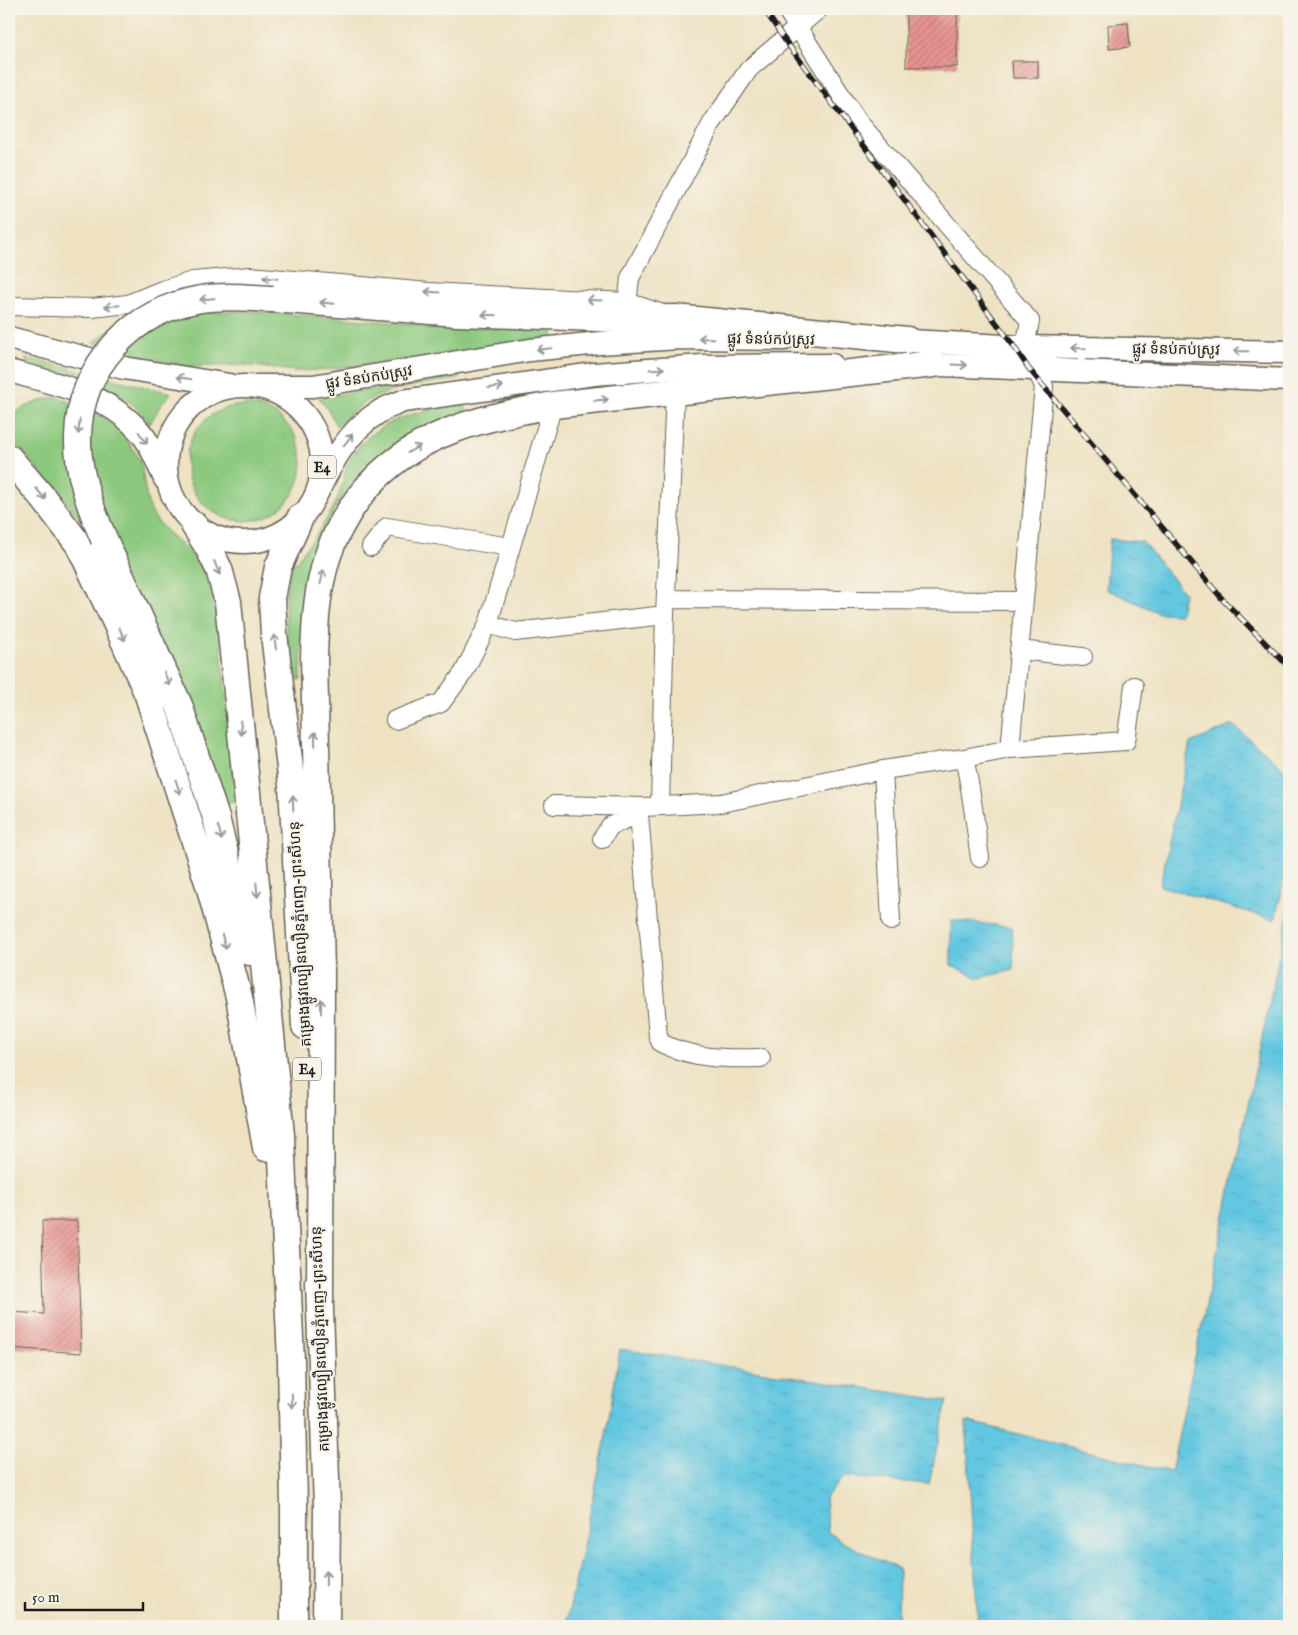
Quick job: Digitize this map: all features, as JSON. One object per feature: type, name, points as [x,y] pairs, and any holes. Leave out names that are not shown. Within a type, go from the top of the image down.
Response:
[{"type":"highway","points":[[281,1135],[249,948],[216,818],[179,705],[96,520],[81,471],[78,437],[81,409],[91,381],[106,354],[121,337],[146,318],[173,306],[202,299],[234,297],[458,314],[626,310],[675,318],[907,340]]},
{"type":"highway","points":[[320,1300],[322,972],[314,656],[317,606],[323,572],[332,544],[345,518],[362,493],[382,471],[404,455],[431,438],[458,427],[501,414],[553,405],[934,364]]},
{"type":"highway","points":[[9,458],[44,498],[79,545],[118,627],[148,695],[210,885],[238,997],[265,1137],[291,1361]]},
{"type":"highway","name":"គម្រោងផ្លូវល្បឿនលឿនភ្នំពេញ-ព្រះសីហនុ","points":[[308,508],[278,567],[272,598],[274,634],[292,785],[320,1300],[327,1507],[326,1626]]},
{"type":"highway","name":"គម្រោងផ្លូវល្បឿនលឿនភ្នំពេញ-ព្រះសីហនុ","points":[[194,525],[219,569],[228,602],[281,1135],[291,1361],[294,1626]]},
{"type":"main road","points":[[9,338],[124,368],[232,386]]},
{"type":"main road","name":"ផ្លូវ ទំនប់កប់ស្រូវ","points":[[256,386],[314,386],[530,350],[679,338],[907,340],[1025,347],[1289,352]]},
{"type":"main road","name":"ផ្លូវ ទំនប់កប់ស្រូវ","points":[[308,508],[334,458],[354,432],[378,412],[403,401],[594,374],[702,366],[934,364],[1289,380]]},
{"type":"main road","points":[[9,371],[59,384],[100,400],[122,414],[145,438],[169,487]]},
{"type":"main road","name":"E4","points":[[232,386],[256,386],[279,393],[299,407],[314,427],[321,450],[322,474],[308,508],[282,532],[260,541],[237,542],[214,537],[194,525],[179,508],[169,487],[166,460],[172,434],[186,411],[207,394],[232,386]]},
{"type":"street","points":[[786,9],[857,120],[1030,321],[1025,347],[1044,386],[1010,749]]},
{"type":"street","points":[[9,306],[92,308],[128,304],[162,290],[193,281],[250,276],[626,310],[630,278],[712,123],[749,69],[819,9]]},
{"type":"street","points":[[675,392],[666,607],[647,809],[658,1036],[661,1043],[692,1054],[720,1059],[762,1058]]},
{"type":"street","points":[[395,720],[441,703],[464,672],[488,624],[553,405]]},
{"type":"street","points":[[371,547],[387,527],[510,547]]},
{"type":"street","points":[[488,624],[515,632],[666,607],[1023,602]]},
{"type":"street","points":[[1019,650],[1084,657]]},
{"type":"street","points":[[554,805],[647,809],[720,804],[883,770],[1010,749],[1126,741],[1134,686]]},
{"type":"street","points":[[964,758],[971,784],[970,796],[980,858]]},
{"type":"street","points":[[883,770],[891,921]]},
{"type":"street","points":[[602,839],[610,826],[647,809]]},
{"type":"green space","points":[[250,311],[455,327],[553,331],[554,341],[324,370],[295,371],[244,365],[185,367],[93,343],[127,315]]},
{"type":"green space","points":[[26,358],[171,393],[160,406],[150,424],[132,404],[114,392],[77,377],[26,363]]},
{"type":"green space","points":[[459,375],[459,379],[412,386],[377,396],[359,407],[337,427],[329,411],[319,398]]},
{"type":"green space","points":[[56,397],[106,418],[120,429],[140,461],[147,501],[152,513],[163,528],[193,556],[207,580],[214,597],[218,616],[236,802],[224,803],[188,703],[80,519],[21,449],[9,440],[9,416],[31,404]]},
{"type":"green space","points":[[465,403],[466,411],[411,435],[378,458],[363,471],[339,502],[326,528],[305,596],[301,680],[292,679],[285,605],[289,577],[293,566],[322,527],[334,505],[341,490],[348,463],[370,435],[383,426],[414,414]]},
{"type":"green space","points":[[244,405],[266,410],[285,422],[297,441],[302,463],[297,485],[285,504],[266,516],[244,521],[222,516],[203,504],[191,485],[186,463],[191,441],[203,422],[222,410]]},
{"type":"water","points":[[1110,539],[1143,542],[1184,593],[1180,614],[1159,613],[1106,589]]},
{"type":"water","points":[[1233,725],[1289,773],[1289,856],[1275,920],[1160,886],[1190,743]]},
{"type":"water","points":[[1289,909],[1289,1626],[978,1626],[966,1421],[1171,1472]]},
{"type":"water","points":[[951,920],[1012,927],[1014,970],[979,978],[951,965]]},
{"type":"water","points":[[620,1349],[947,1401],[929,1484],[844,1477],[825,1498],[828,1532],[844,1543],[899,1569],[898,1626],[566,1626],[605,1442]]},
{"type":"building","points":[[906,9],[957,9],[957,67],[906,67]]},
{"type":"building","points":[[1128,23],[1130,47],[1109,49],[1108,25]]},
{"type":"building","points":[[1012,61],[1038,61],[1038,78],[1013,78]]},
{"type":"building","points":[[42,1221],[77,1221],[81,1353],[9,1348],[9,1312],[44,1314]]},
{"type":"railway","points":[[764,9],[784,39],[1029,369],[1224,601],[1289,667]]}]
